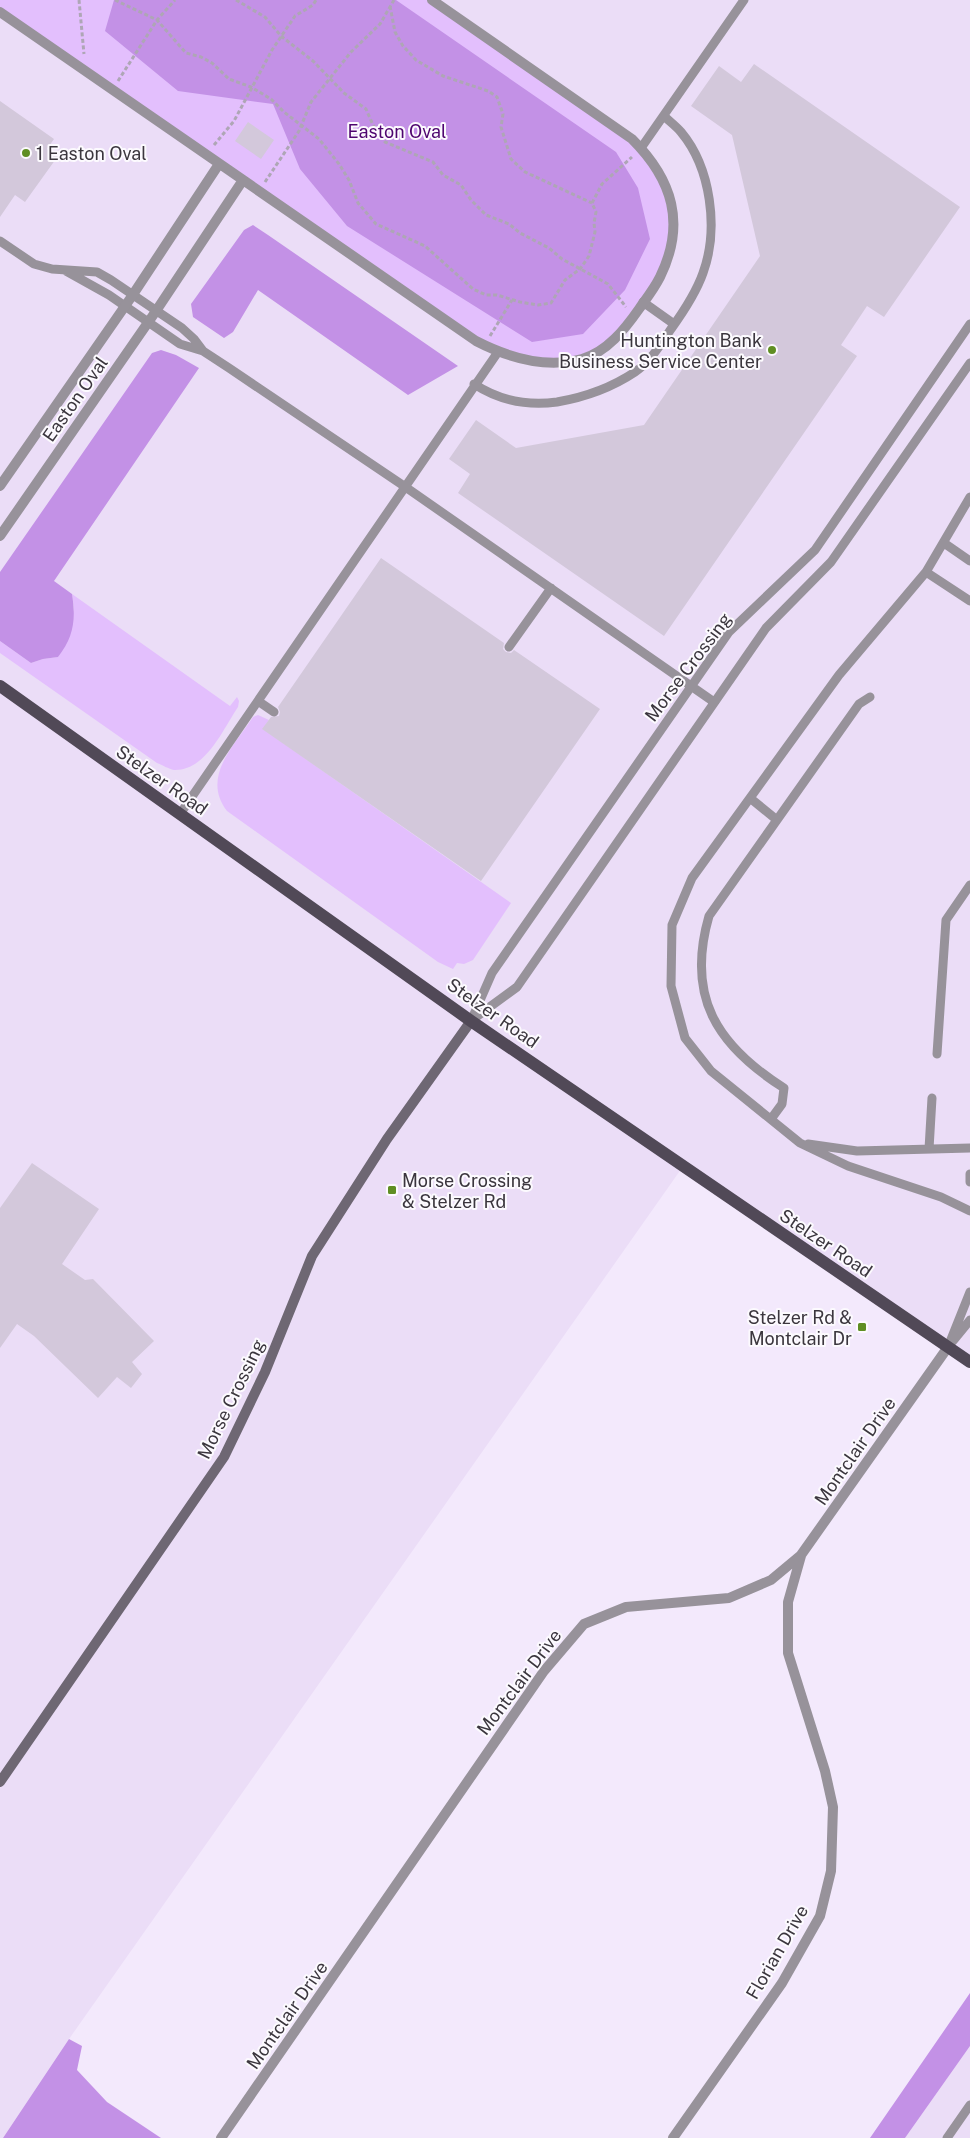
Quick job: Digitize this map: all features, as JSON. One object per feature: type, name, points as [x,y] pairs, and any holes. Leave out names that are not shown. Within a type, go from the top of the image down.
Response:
[{"type":"main road","name":"Stelzer Road","points":[[0,686],[471,1021],[970,1362]]},
{"type":"main road","name":"Morse Crossing","points":[[0,1782],[224,1457],[265,1372],[312,1256],[387,1139],[471,1021]]},
{"type":"street","points":[[0,12],[484,345],[498,352],[532,362],[559,362],[584,358],[608,345],[626,329],[662,271],[669,254],[673,230],[672,204],[664,180],[650,157],[632,139],[432,0]]},
{"type":"street","name":"Easton Oval","points":[[0,486],[132,296],[219,164]]},
{"type":"street","name":"Easton Oval","points":[[0,536],[156,312],[243,180]]},
{"type":"street","name":"Montclair Drive","points":[[221,2138],[544,1671],[584,1624],[626,1607],[728,1598],[771,1580],[801,1555],[948,1347]]},
{"type":"street","name":"Florian Drive","points":[[673,2138],[782,1983],[820,1916],[831,1871],[833,1807],[825,1771],[788,1653],[788,1602],[801,1555]]},
{"type":"lane","points":[[641,148],[744,0]]},
{"type":"lane","points":[[474,384],[488,393],[512,402],[544,404],[581,398],[611,386],[636,371],[654,352],[674,324],[695,293],[704,272],[711,237],[704,178],[696,158],[681,132],[664,116]]},
{"type":"lane","points":[[0,241],[34,264],[66,271],[97,272],[182,328],[194,339],[202,351]]},
{"type":"lane","points":[[66,271],[102,291],[180,344],[202,351],[404,486],[714,702]]},
{"type":"lane","points":[[643,302],[674,324]]},
{"type":"lane","name":"Morse Crossing","points":[[471,1021],[492,973],[729,632],[815,550],[970,324]]},
{"type":"lane","points":[[180,814],[474,384],[498,352]]},
{"type":"lane","name":"Morse Crossing","points":[[471,1021],[516,987],[766,628],[831,562],[970,363]]},
{"type":"lane","points":[[970,497],[926,572],[840,675],[692,878],[672,925],[671,986],[685,1038],[711,1071],[800,1143],[848,1166],[942,1197],[970,1211]]},
{"type":"lane","points":[[944,544],[970,561]]},
{"type":"lane","points":[[926,572],[970,601]]},
{"type":"lane","points":[[509,646],[551,588]]},
{"type":"lane","points":[[771,1119],[782,1104],[784,1088],[770,1080],[729,1042],[713,1019],[702,993],[699,965],[703,936],[708,916],[859,704],[870,697]]},
{"type":"lane","points":[[258,701],[274,712]]},
{"type":"lane","points":[[750,798],[777,820]]},
{"type":"lane","points":[[937,1054],[946,920],[970,885]]},
{"type":"lane","points":[[930,1149],[932,1098]]},
{"type":"lane","points":[[800,1143],[857,1151],[970,1148]]},
{"type":"lane","points":[[970,1174],[970,1182]]},
{"type":"lane","points":[[948,1347],[970,1292]]},
{"type":"lane","points":[[948,1347],[970,1320]]},
{"type":"lane","points":[[947,2138],[970,2105]]},
{"type":"path","points":[[79,0],[85,72]]},
{"type":"path","points":[[115,0],[157,20],[186,53],[201,57],[212,63],[229,79],[251,87],[271,99],[284,112],[302,125],[318,139],[339,164],[349,180],[358,203],[376,224],[425,246],[473,289],[486,295],[497,295],[512,300],[538,304],[551,303],[565,280],[580,269],[589,256],[595,232],[596,212],[592,203],[525,172],[511,159],[501,127],[502,114],[496,97],[488,91],[443,76],[416,60],[403,46],[394,32],[390,6]]},
{"type":"path","points":[[112,90],[157,20],[175,0]]},
{"type":"path","points":[[236,0],[265,17],[281,36],[331,78],[344,93],[366,109],[373,125],[386,142],[432,162],[443,176],[461,185],[471,200],[486,215],[509,224],[580,269],[608,284],[634,317]]},
{"type":"path","points":[[205,154],[226,132],[281,36],[295,16],[313,5],[316,0]]},
{"type":"path","points":[[259,191],[302,125],[310,102],[351,52],[380,24],[394,0]]},
{"type":"path","points":[[592,203],[602,184],[641,148]]},
{"type":"path","points":[[484,345],[512,300]]},
{"type":"shaded area","points":[[0,0],[970,0],[970,1363],[684,1165],[69,2039],[3,2138],[0,2138]]},
{"type":"shaded area","points":[[970,2046],[970,2138],[905,2138]]},
{"type":"green space","name":"Easton Oval","points":[[0,0],[432,0],[632,139],[664,180],[673,230],[659,279],[608,345],[559,362],[498,352],[0,12]]},
{"type":"green space","name":"Easton Oval","points":[[114,0],[396,0],[616,152],[638,188],[650,239],[625,290],[583,334],[532,342],[347,226],[300,169],[273,104],[178,91],[105,31]]},
{"type":"green space","points":[[253,225],[458,366],[408,395],[258,290],[233,332],[224,338],[193,317],[191,304],[244,230]]},
{"type":"green space","points":[[161,350],[176,355],[199,368],[54,581],[72,594],[74,620],[68,642],[58,657],[31,663],[0,641],[0,572],[152,353]]},
{"type":"green space","points":[[72,594],[230,706],[237,697],[239,701],[238,707],[220,737],[195,764],[174,770],[157,763],[0,653],[0,641],[31,663],[58,657],[74,609]]},
{"type":"green space","points":[[258,715],[269,720],[263,729],[511,903],[473,960],[464,964],[457,963],[453,969],[438,962],[227,811],[220,798],[217,786],[219,774],[223,762],[230,751],[253,717]]},
{"type":"green space","points":[[970,1993],[970,2046],[905,2138],[870,2138]]},
{"type":"green space","points":[[69,2039],[82,2046],[77,2070],[107,2102],[161,2138],[3,2138]]},
{"type":"building","name":"Huntington Bank Business Service Center","points":[[754,64],[960,207],[884,317],[867,306],[841,345],[857,356],[664,636],[458,493],[470,474],[449,459],[476,420],[516,448],[644,425],[760,256],[732,135],[691,106],[719,66],[741,82]]},
{"type":"building","name":"1 Easton Oval","points":[[0,101],[54,139],[47,149],[58,156],[25,202],[15,195],[0,217]]},
{"type":"building","points":[[248,122],[274,140],[261,159],[235,141]]},
{"type":"building","points":[[381,558],[504,643],[503,649],[506,652],[511,653],[514,650],[600,709],[481,881],[262,729],[271,717],[279,716],[278,707]]},
{"type":"building","points":[[32,1163],[99,1209],[62,1264],[85,1280],[93,1279],[154,1341],[132,1362],[142,1374],[131,1388],[117,1377],[98,1398],[34,1336],[17,1324],[0,1348],[0,1208]]},
{"type":"place","name":"1 Easton Oval","points":[[26,153]]},
{"type":"place","name":"Huntington Bank Business Service Center","points":[[772,350]]},
{"type":"place","name":"Morse Crossing & Stelzer Rd","points":[[392,1190]]},
{"type":"place","name":"Stelzer Rd & Montclair Dr","points":[[862,1327]]}]
